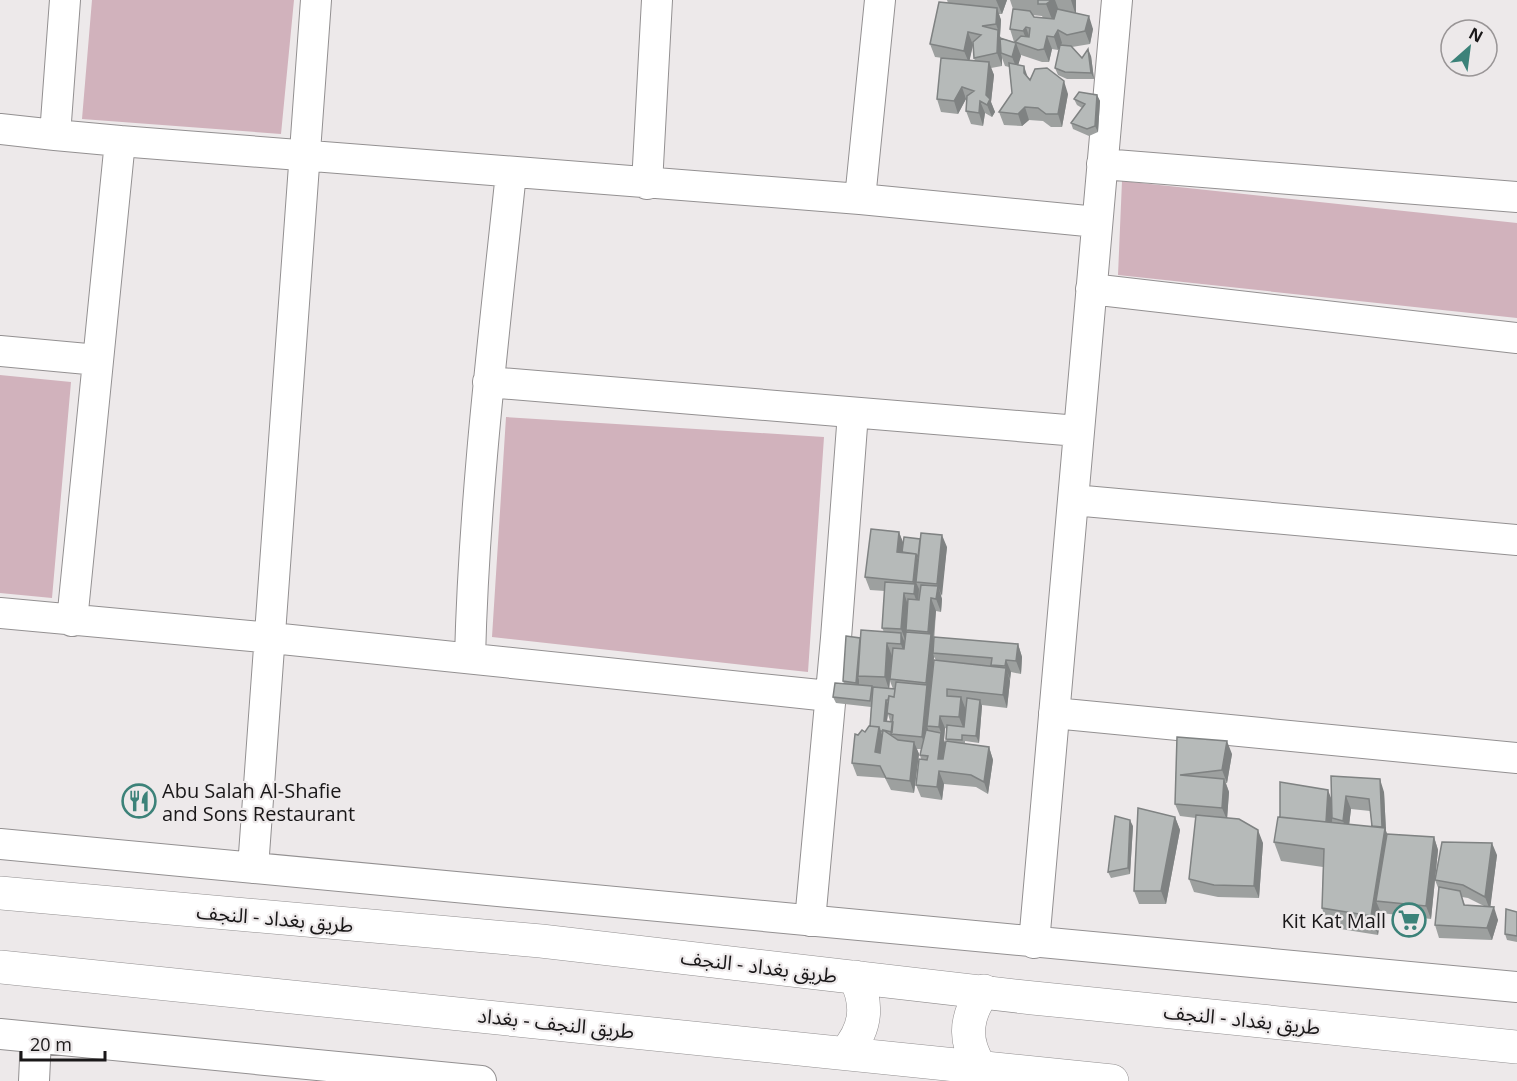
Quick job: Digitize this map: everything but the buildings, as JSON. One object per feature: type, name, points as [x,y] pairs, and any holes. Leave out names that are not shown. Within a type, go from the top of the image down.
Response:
[{"type":"main road","name":"طريق بغداد - النجف","points":[[0,893],[541,941],[855,977],[1517,1047]]},
{"type":"main road","name":"طريق النجف - بغداد","points":[[0,967],[979,1065],[1112,1081]]},
{"type":"main road","points":[[846,1052],[855,1042],[864,1017],[865,1003],[855,977]]},
{"type":"main road","points":[[979,1065],[972,1054],[968,1028],[970,1014],[984,991]]},
{"type":"street","points":[[55,135],[65,0]]},
{"type":"street","points":[[253,868],[272,638],[315,0]]},
{"type":"street","points":[[647,184],[657,0]]},
{"type":"street","points":[[860,199],[880,0]]},
{"type":"street","points":[[1034,943],[1117,0]]},
{"type":"street","points":[[0,129],[511,173],[860,199],[1096,222]]},
{"type":"street","points":[[72,621],[120,141]]},
{"type":"street","points":[[1102,164],[1517,197]]},
{"type":"street","points":[[470,658],[471,600],[488,382],[511,173]]},
{"type":"street","points":[[1091,289],[1517,338]]},
{"type":"street","points":[[0,351],[98,360]]},
{"type":"street","points":[[488,382],[1078,431]]},
{"type":"street","points":[[810,921],[853,413]]},
{"type":"street","points":[[1073,500],[1517,540]]},
{"type":"street","points":[[0,613],[272,638],[830,696]]},
{"type":"street","points":[[1054,713],[1517,758]]},
{"type":"street","points":[[0,844],[1517,987]]},
{"type":"street","points":[[0,1034],[224,1069],[481,1081]]},
{"type":"street","points":[[34,1081],[36,1038]]},
{"type":"shaded area","points":[[92,0],[294,0],[281,134],[82,119]]},
{"type":"shaded area","points":[[1122,181],[1517,223],[1517,318],[1118,275]]},
{"type":"shaded area","points":[[0,375],[71,382],[52,598],[0,593]]},
{"type":"shaded area","points":[[506,417],[824,437],[808,672],[492,637]]},
{"type":"place","name":"Abu Salah Al-Shafie and Sons Restaurant","points":[[139,801]]},
{"type":"place","name":"Kit Kat Mall","points":[[1409,920]]}]
